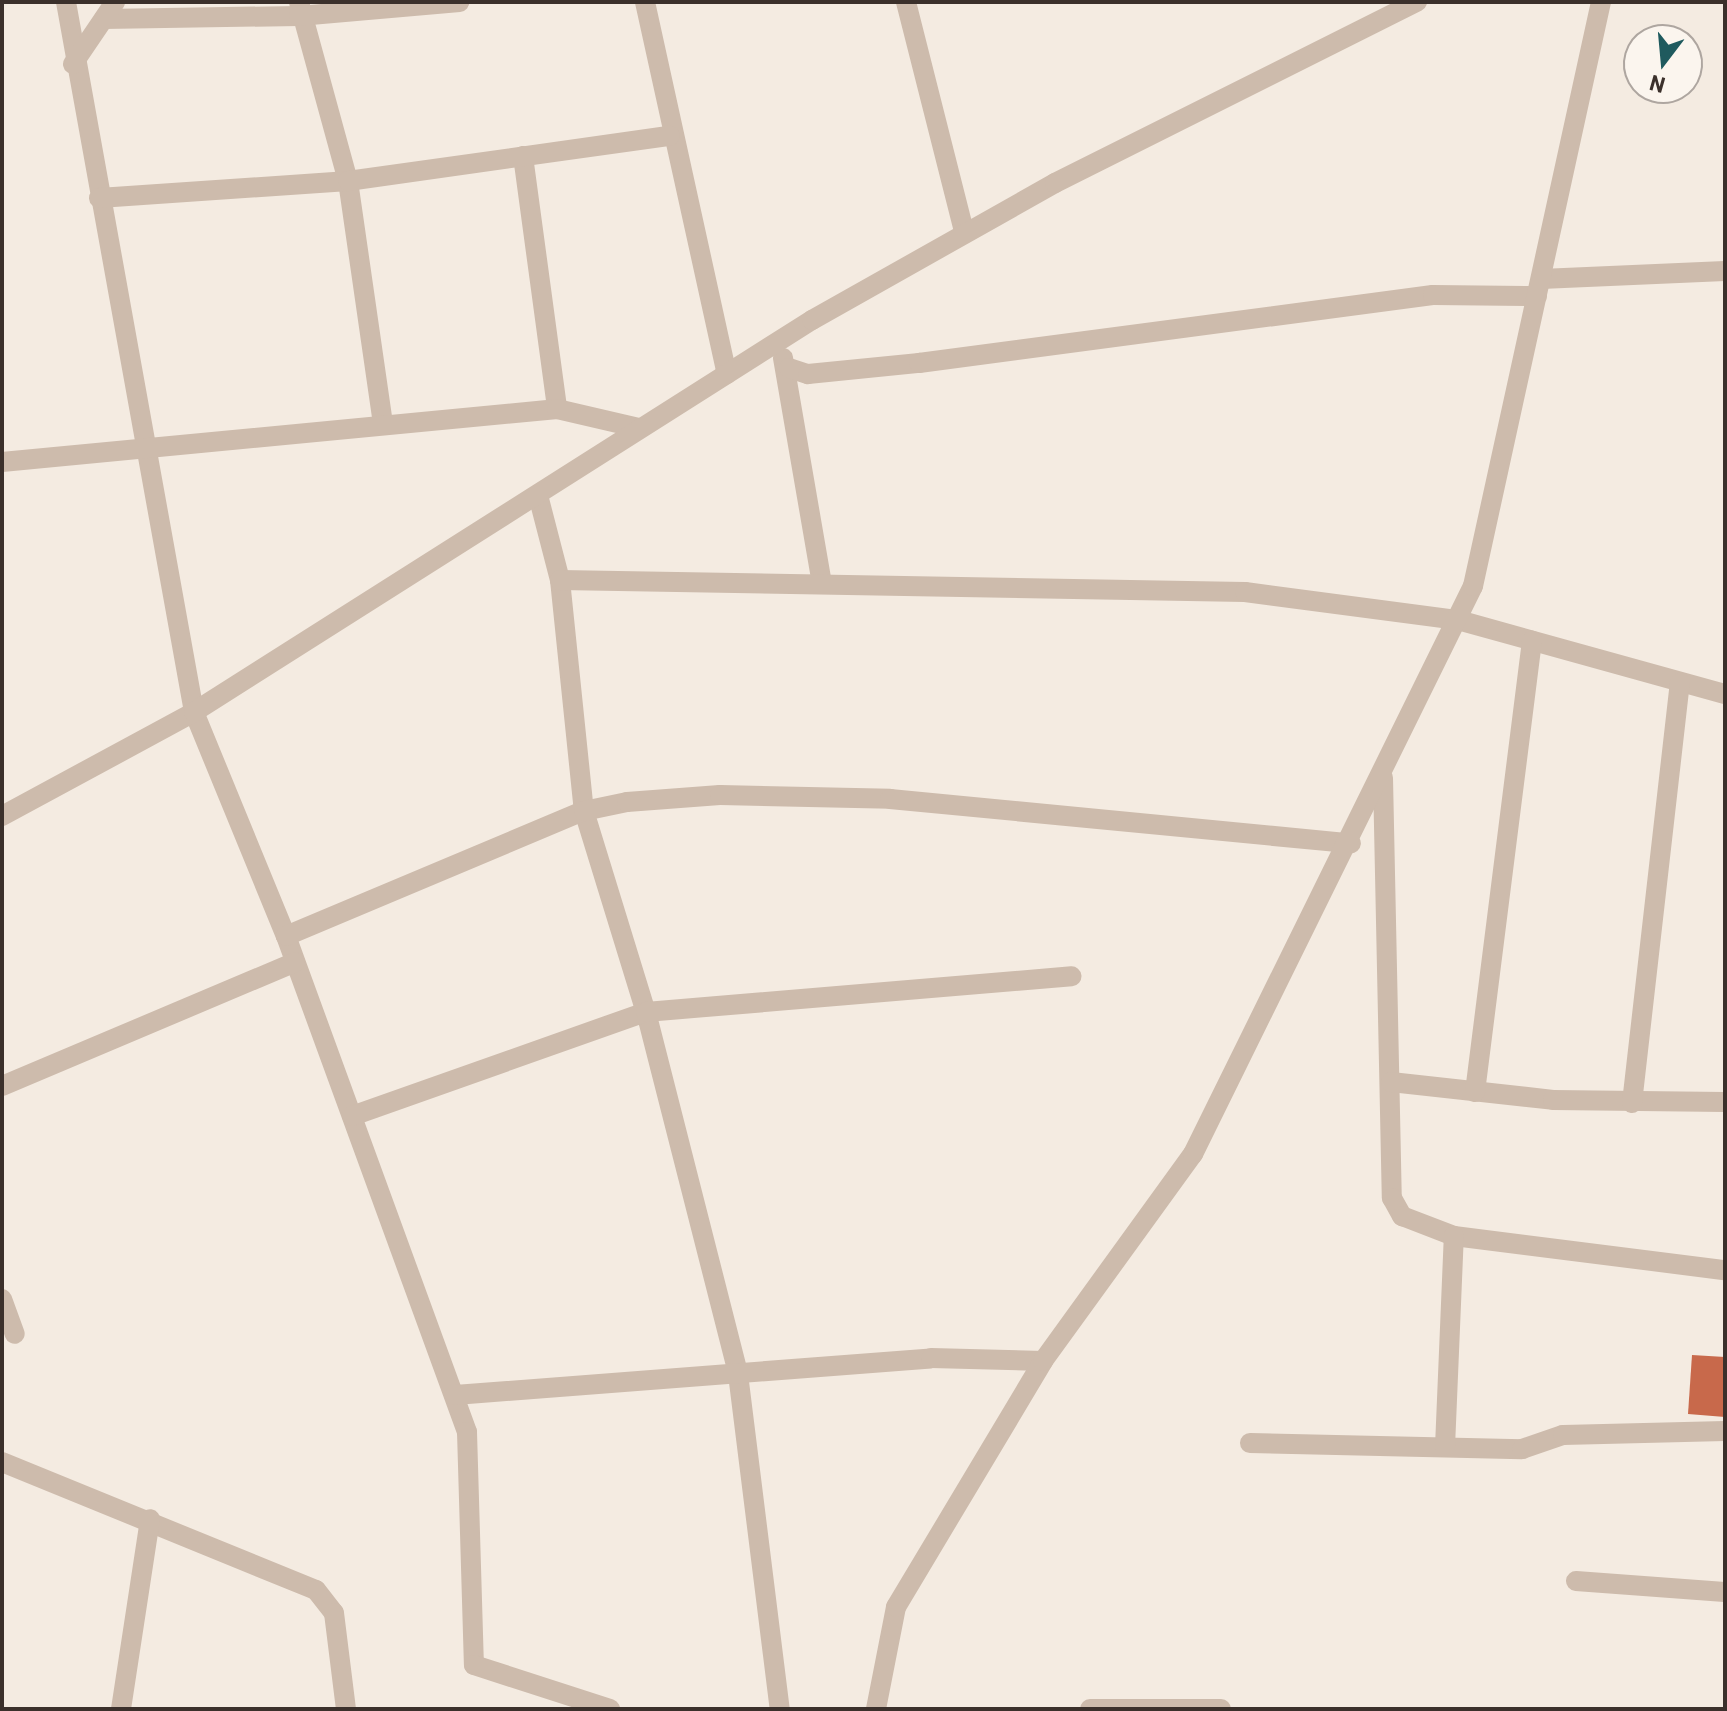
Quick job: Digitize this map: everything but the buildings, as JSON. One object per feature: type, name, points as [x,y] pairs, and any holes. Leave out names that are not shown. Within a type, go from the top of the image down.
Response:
[{"type":"street","points":[[66,2],[73,64],[194,712],[286,936],[467,1432],[474,1665],[610,1709]]},
{"type":"street","points":[[73,64],[109,10],[299,9],[459,2]]},
{"type":"street","points":[[645,2],[670,136],[727,374]]},
{"type":"street","points":[[906,2],[964,232]]},
{"type":"street","points":[[2,816],[194,712],[539,499],[639,428],[964,232],[1417,2]]},
{"type":"street","points":[[876,1709],[896,1607],[1043,1361],[1193,1154],[1351,843],[1473,586],[1601,2]]},
{"type":"street","points":[[299,9],[348,181],[383,425]]},
{"type":"street","points":[[99,198],[348,181],[670,136]]},
{"type":"street","points":[[523,156],[557,409]]},
{"type":"street","points":[[789,368],[834,373],[1433,295],[1725,271]]},
{"type":"street","points":[[774,344],[789,368],[822,583]]},
{"type":"street","points":[[2,462],[145,452],[557,409],[639,428]]},
{"type":"street","points":[[539,499],[560,580],[584,811],[646,1012],[738,1374],[780,1709]]},
{"type":"street","points":[[560,580],[1245,592],[1458,620],[1725,694]]},
{"type":"street","points":[[1475,1092],[1532,641]]},
{"type":"street","points":[[1632,1103],[1680,683]]},
{"type":"street","points":[[1383,774],[1392,1198],[1416,1225],[1454,1236],[1725,1270]]},
{"type":"street","points":[[286,936],[584,811],[720,795],[890,799],[1351,843]]},
{"type":"street","points":[[2,1086],[295,962]]},
{"type":"street","points":[[352,1116],[646,1012],[1071,976]]},
{"type":"street","points":[[1391,1082],[1475,1092],[1632,1103],[1725,1102]]},
{"type":"street","points":[[1445,1447],[1454,1236]]},
{"type":"street","points":[[2,1299],[15,1334]]},
{"type":"street","points":[[455,1395],[931,1358],[1043,1361]]},
{"type":"street","points":[[1250,1443],[1522,1449],[1596,1432],[1725,1431]]},
{"type":"street","points":[[2,1462],[150,1519],[316,1590],[334,1613],[346,1709]]},
{"type":"street","points":[[121,1709],[150,1519]]},
{"type":"street","points":[[1576,1581],[1725,1592]]},
{"type":"street","points":[[1090,1709],[1221,1709]]}]
